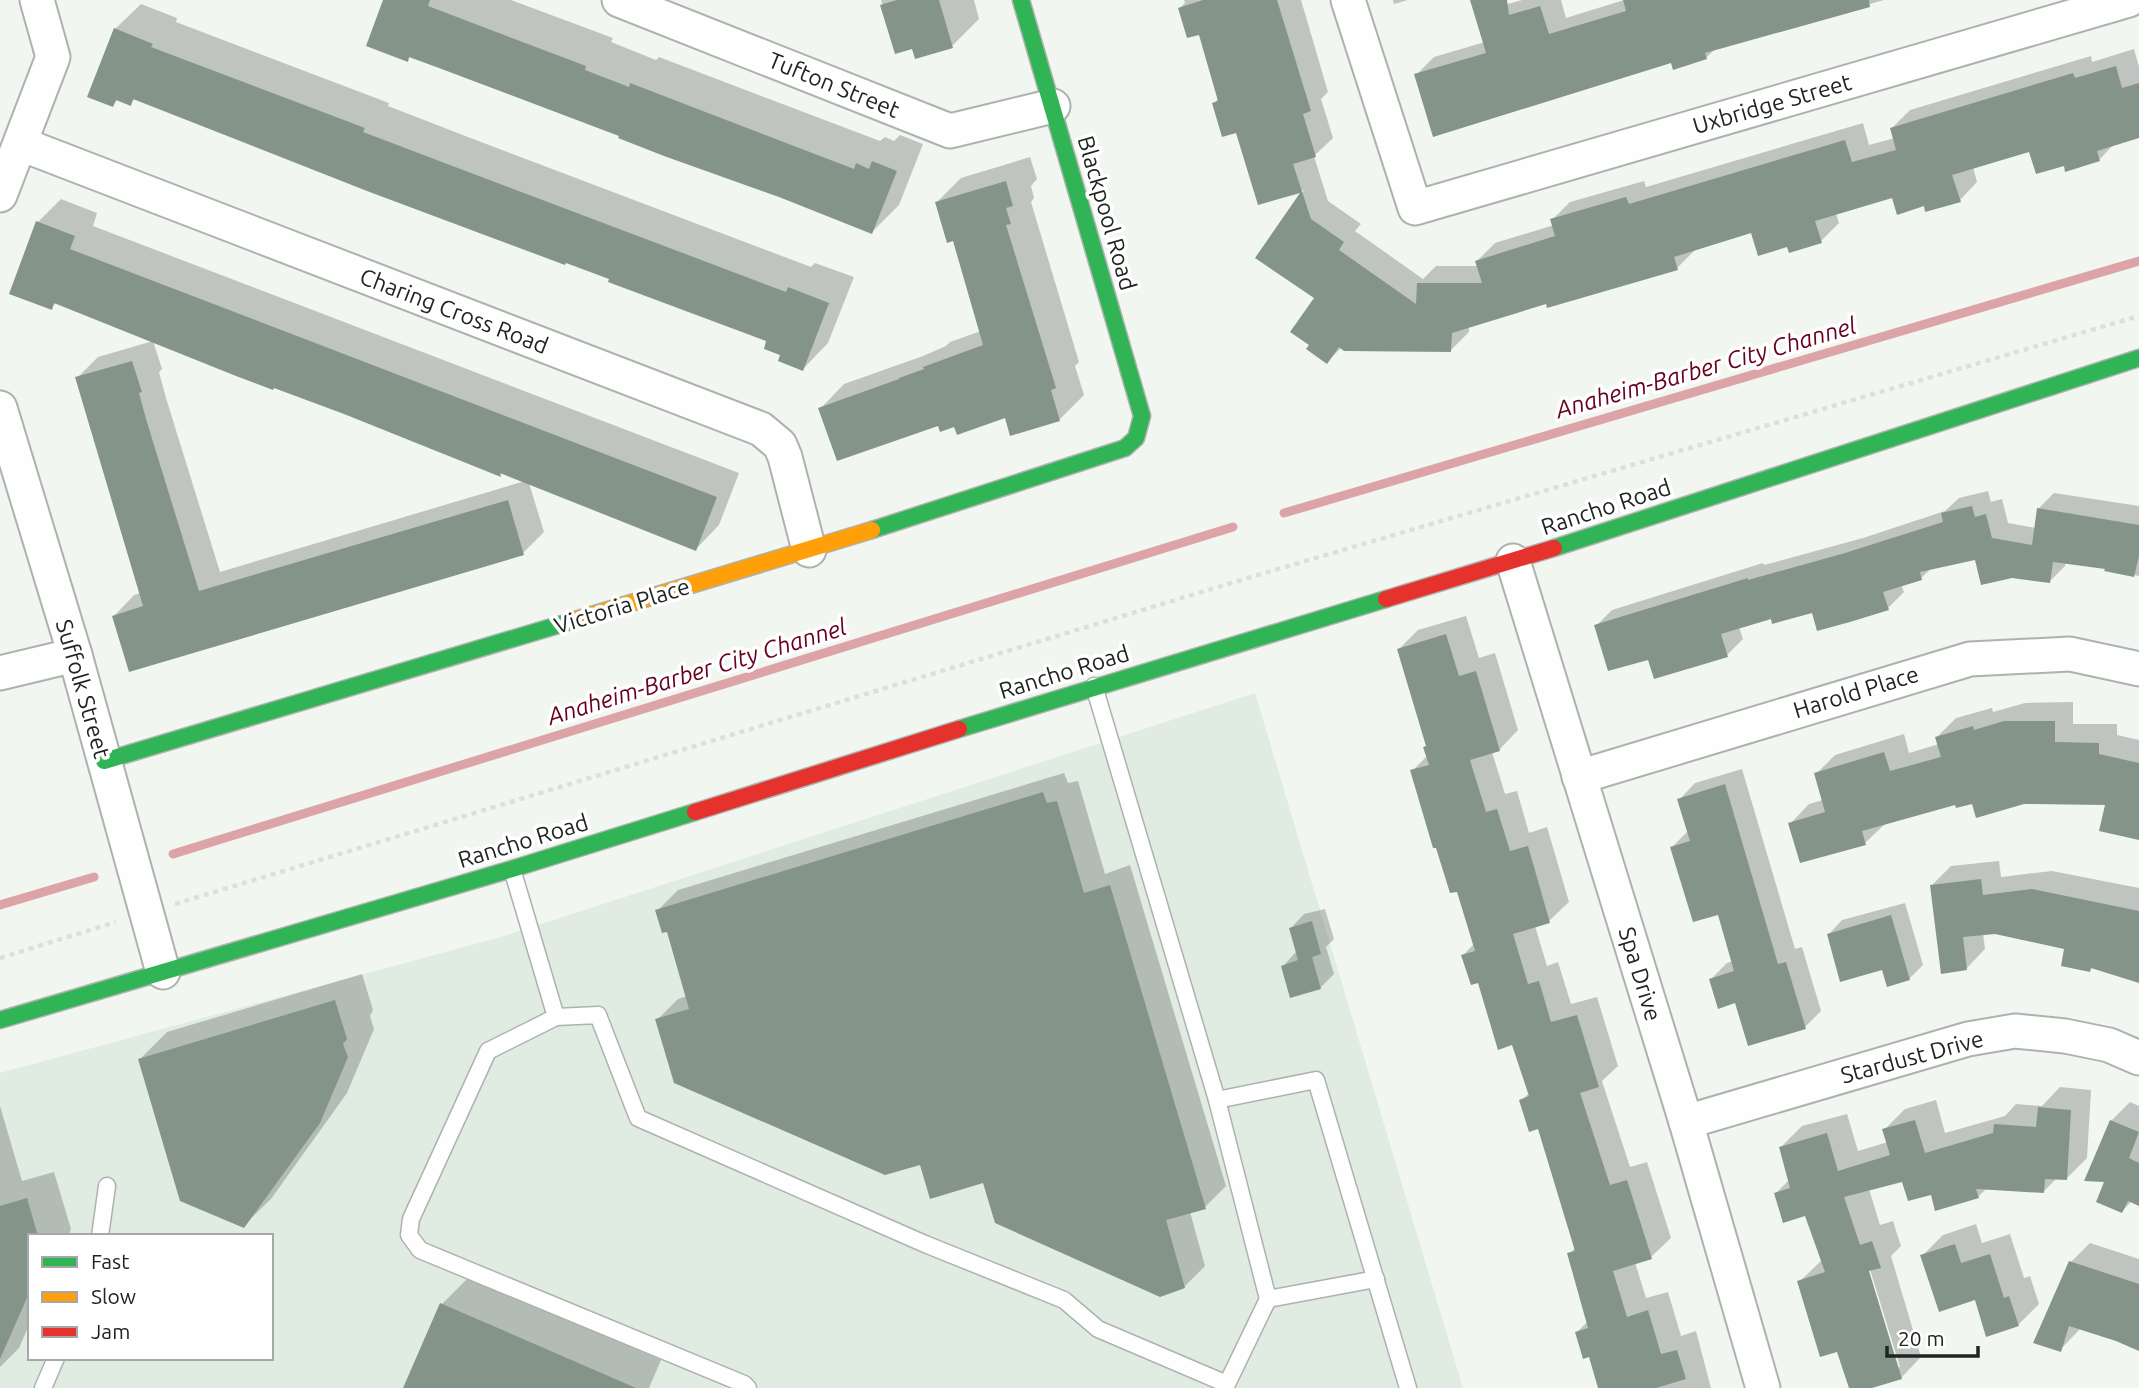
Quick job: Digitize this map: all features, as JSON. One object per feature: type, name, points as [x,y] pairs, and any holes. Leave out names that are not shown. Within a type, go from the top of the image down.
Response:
[{"type":"street","points":[[0,195],[53,57],[37,0]]},
{"type":"street","name":"Tufton Street","points":[[618,0],[950,131],[1053,106]]},
{"type":"street","name":"Blackpool Road","points":[[1021,0],[1142,416],[1136,438]]},
{"type":"street","name":"Uxbridge Street","points":[[1348,0],[1415,208],[2129,0]]},
{"type":"street","name":"Charing Cross Road","points":[[21,144],[761,429],[780,445],[785,457],[809,550]]},
{"type":"street","name":"Rancho Road","points":[[0,1020],[512,869],[1094,686],[1513,561],[2139,358]]},
{"type":"street","name":"Suffolk Street","points":[[0,408],[75,655],[163,972]]},
{"type":"street","name":"Victoria Place","points":[[104,761],[809,550],[1125,448],[1136,438]]},
{"type":"street","name":"Spa Drive","points":[[1513,561],[1686,1122],[1763,1388]]},
{"type":"street","name":"Harold Place","points":[[1579,777],[1970,659],[2070,654],[2139,669]]},
{"type":"street","points":[[0,673],[75,655]]},
{"type":"street","name":"Stardust Drive","points":[[1686,1122],[1968,1039],[2014,1031],[2065,1036],[2109,1045],[2139,1058]]},
{"type":"lane","points":[[748,1388],[744,1384],[420,1250],[409,1235],[411,1219],[488,1051],[556,1017],[598,1015],[638,1118],[925,1244],[1064,1300],[1098,1329],[1227,1384],[1268,1299],[1217,1100],[1094,686]]},
{"type":"lane","points":[[512,869],[556,1017]]},
{"type":"lane","points":[[1217,1100],[1316,1080],[1408,1388]]},
{"type":"lane","points":[[100,1234],[107,1186]]},
{"type":"lane","points":[[1268,1299],[1376,1279]]},
{"type":"lane","points":[[43,1388],[55,1360]]},
{"type":"path","points":[[0,958],[1251,577],[2139,316]]},
{"type":"shaded area","points":[[1255,693],[1463,1388],[0,1388],[0,1073],[501,937]]},
{"type":"building","points":[[383,0],[430,0],[428,6],[586,66],[585,70],[629,87],[630,83],[854,169],[856,163],[869,169],[872,161],[897,171],[872,234],[439,68],[409,57],[408,62],[366,46]]},
{"type":"building","points":[[897,0],[939,0],[953,48],[915,59],[912,49],[895,54],[880,5]]},
{"type":"building","points":[[1203,0],[1277,0],[1311,111],[1303,114],[1316,157],[1293,164],[1311,219],[1344,242],[1339,250],[1416,304],[1417,283],[1482,283],[1475,261],[1555,236],[1550,219],[1626,197],[1629,204],[1845,140],[1852,162],[1896,150],[1890,128],[2073,73],[2075,78],[2116,66],[2122,88],[2139,83],[2139,138],[2097,151],[2100,161],[2065,172],[2064,166],[2036,174],[2029,152],[1952,175],[1961,202],[1925,212],[1924,206],[1897,215],[1892,198],[1815,221],[1822,243],[1789,253],[1787,247],[1758,256],[1751,233],[1674,257],[1678,270],[1547,308],[1546,304],[1452,333],[1451,352],[1344,351],[1339,347],[1327,364],[1306,349],[1309,345],[1290,332],[1314,298],[1255,258],[1300,193],[1258,205],[1236,133],[1222,137],[1212,103],[1218,101],[1199,35],[1187,38],[1178,8]]},
{"type":"building","points":[[1470,0],[1507,0],[1509,15],[1540,6],[1549,34],[1626,11],[1623,0],[1869,0],[1870,7],[1705,53],[1707,59],[1673,70],[1671,63],[1433,137],[1414,74],[1486,53]]},
{"type":"building","points":[[114,28],[153,44],[151,47],[365,128],[363,132],[786,292],[788,287],[829,303],[803,371],[778,361],[780,355],[764,349],[766,341],[608,282],[609,279],[367,191],[133,99],[131,106],[116,100],[113,107],[87,97]]},
{"type":"building","points":[[1006,181],[1013,206],[1006,208],[1011,224],[1006,225],[1056,388],[1051,390],[1060,421],[1010,436],[1005,418],[957,435],[954,427],[940,432],[938,426],[837,461],[818,408],[983,345],[953,241],[947,243],[935,202]]},
{"type":"building","points":[[36,221],[75,236],[70,249],[717,497],[696,551],[500,473],[501,477],[344,414],[236,376],[54,303],[52,310],[9,294]]},
{"type":"building","points":[[132,361],[142,392],[139,393],[146,419],[199,591],[508,500],[524,555],[129,672],[112,616],[143,606],[75,377]]},
{"type":"building","points":[[1972,506],[1975,517],[1986,514],[1992,538],[2032,545],[2037,508],[2139,525],[2139,556],[2134,577],[2104,571],[2105,569],[2053,562],[2050,583],[2012,578],[1981,585],[1975,560],[1920,572],[1922,580],[1883,592],[1889,610],[1850,622],[1817,631],[1812,613],[1772,624],[1771,619],[1721,634],[1728,657],[1654,679],[1648,660],[1608,671],[1594,625],[1748,578],[1845,553],[1943,522],[1941,513]]},
{"type":"building","points":[[1446,634],[1459,676],[1476,671],[1500,751],[1470,760],[1486,812],[1497,809],[1510,851],[1528,846],[1550,923],[1513,934],[1528,984],[1539,981],[1551,1022],[1577,1015],[1599,1087],[1580,1093],[1610,1185],[1627,1180],[1652,1259],[1613,1271],[1627,1317],[1648,1310],[1661,1354],[1677,1350],[1686,1379],[1656,1388],[1598,1388],[1589,1357],[1583,1359],[1575,1332],[1588,1328],[1567,1253],[1575,1251],[1538,1129],[1529,1132],[1519,1100],[1529,1096],[1512,1045],[1498,1050],[1478,983],[1471,985],[1461,955],[1475,951],[1457,892],[1450,893],[1436,848],[1433,848],[1410,770],[1429,765],[1423,747],[1426,746],[1397,649]]},
{"type":"building","points":[[2004,721],[2055,721],[2055,742],[2099,743],[2099,754],[2139,763],[2139,840],[2099,831],[2105,805],[2024,804],[1976,818],[1972,804],[1956,808],[1955,805],[1862,831],[1866,845],[1800,863],[1788,823],[1825,812],[1814,773],[1884,752],[1890,771],[1941,757],[1935,737],[1973,726],[1974,730]]},
{"type":"building","points":[[1725,784],[1778,964],[1786,962],[1806,1029],[1748,1046],[1735,1003],[1718,1009],[1709,979],[1734,971],[1718,915],[1693,922],[1670,847],[1690,841],[1677,799]]},
{"type":"building","points":[[1043,792],[1047,803],[1057,801],[1084,893],[1110,885],[1206,1209],[1166,1220],[1185,1288],[1160,1297],[995,1223],[983,1183],[930,1199],[920,1165],[885,1175],[674,1083],[655,1019],[689,1009],[667,932],[662,933],[655,910]]},
{"type":"building","points":[[1981,879],[1983,895],[2032,889],[2139,911],[2139,983],[2091,968],[2090,972],[2061,966],[2064,949],[1995,934],[1963,937],[1967,970],[1941,974],[1930,885]]},
{"type":"building","points":[[1891,915],[1910,980],[1887,987],[1882,970],[1840,982],[1827,934]]},
{"type":"building","points":[[1312,921],[1321,954],[1312,957],[1321,989],[1290,998],[1281,966],[1298,960],[1289,928]]},
{"type":"building","points":[[335,1000],[347,1039],[343,1044],[348,1057],[320,1123],[244,1228],[180,1201],[138,1059]]},
{"type":"building","points":[[2038,1107],[2071,1110],[2067,1180],[2045,1179],[2044,1193],[1976,1189],[1979,1198],[1935,1211],[1931,1195],[1908,1201],[1902,1182],[1844,1197],[1860,1245],[1872,1241],[1881,1268],[1869,1271],[1902,1379],[1872,1388],[1849,1388],[1837,1352],[1820,1357],[1797,1281],[1825,1272],[1805,1216],[1783,1223],[1774,1193],[1790,1188],[1779,1147],[1827,1133],[1838,1171],[1890,1155],[1882,1129],[1915,1120],[1925,1153],[1993,1133],[1994,1124],[2036,1127]]},
{"type":"building","points":[[2110,1120],[2139,1132],[2129,1158],[2139,1163],[2139,1206],[2128,1201],[2122,1213],[2096,1202],[2104,1182],[2084,1181]]},
{"type":"building","points":[[27,1198],[37,1234],[28,1234],[28,1296],[0,1359],[0,1206]]},
{"type":"building","points":[[1955,1244],[1961,1263],[1990,1254],[2004,1298],[2009,1296],[2019,1326],[1986,1337],[1975,1300],[1939,1312],[1920,1255]]},
{"type":"building","points":[[2069,1261],[2139,1284],[2139,1351],[2069,1326],[2061,1352],[2033,1343]]},
{"type":"building","points":[[440,1303],[636,1388],[403,1388]]},
{"type":"waterway","name":"Anaheim-Barber City Channel","points":[[1284,513],[2139,261]]},
{"type":"waterway","name":"Anaheim-Barber City Channel","points":[[173,854],[1233,527]]},
{"type":"waterway","name":"Anaheim-Barber City Channel","points":[[0,905],[94,877]]},
{"type":"traffic: fast","points":[[872,530],[1125,448],[1136,438],[1142,416],[1021,0]]},
{"type":"traffic: fast","points":[[1554,548],[2139,358]]},
{"type":"traffic: fast","points":[[959,729],[1386,599]]},
{"type":"traffic: fast","points":[[104,761],[575,620]]},
{"type":"traffic: fast","points":[[0,1020],[512,869],[695,812]]},
{"type":"traffic: slow","points":[[575,620],[872,530]]},
{"type":"traffic: jam","points":[[1386,599],[1554,548]]},
{"type":"traffic: jam","points":[[695,812],[959,729]]}]
